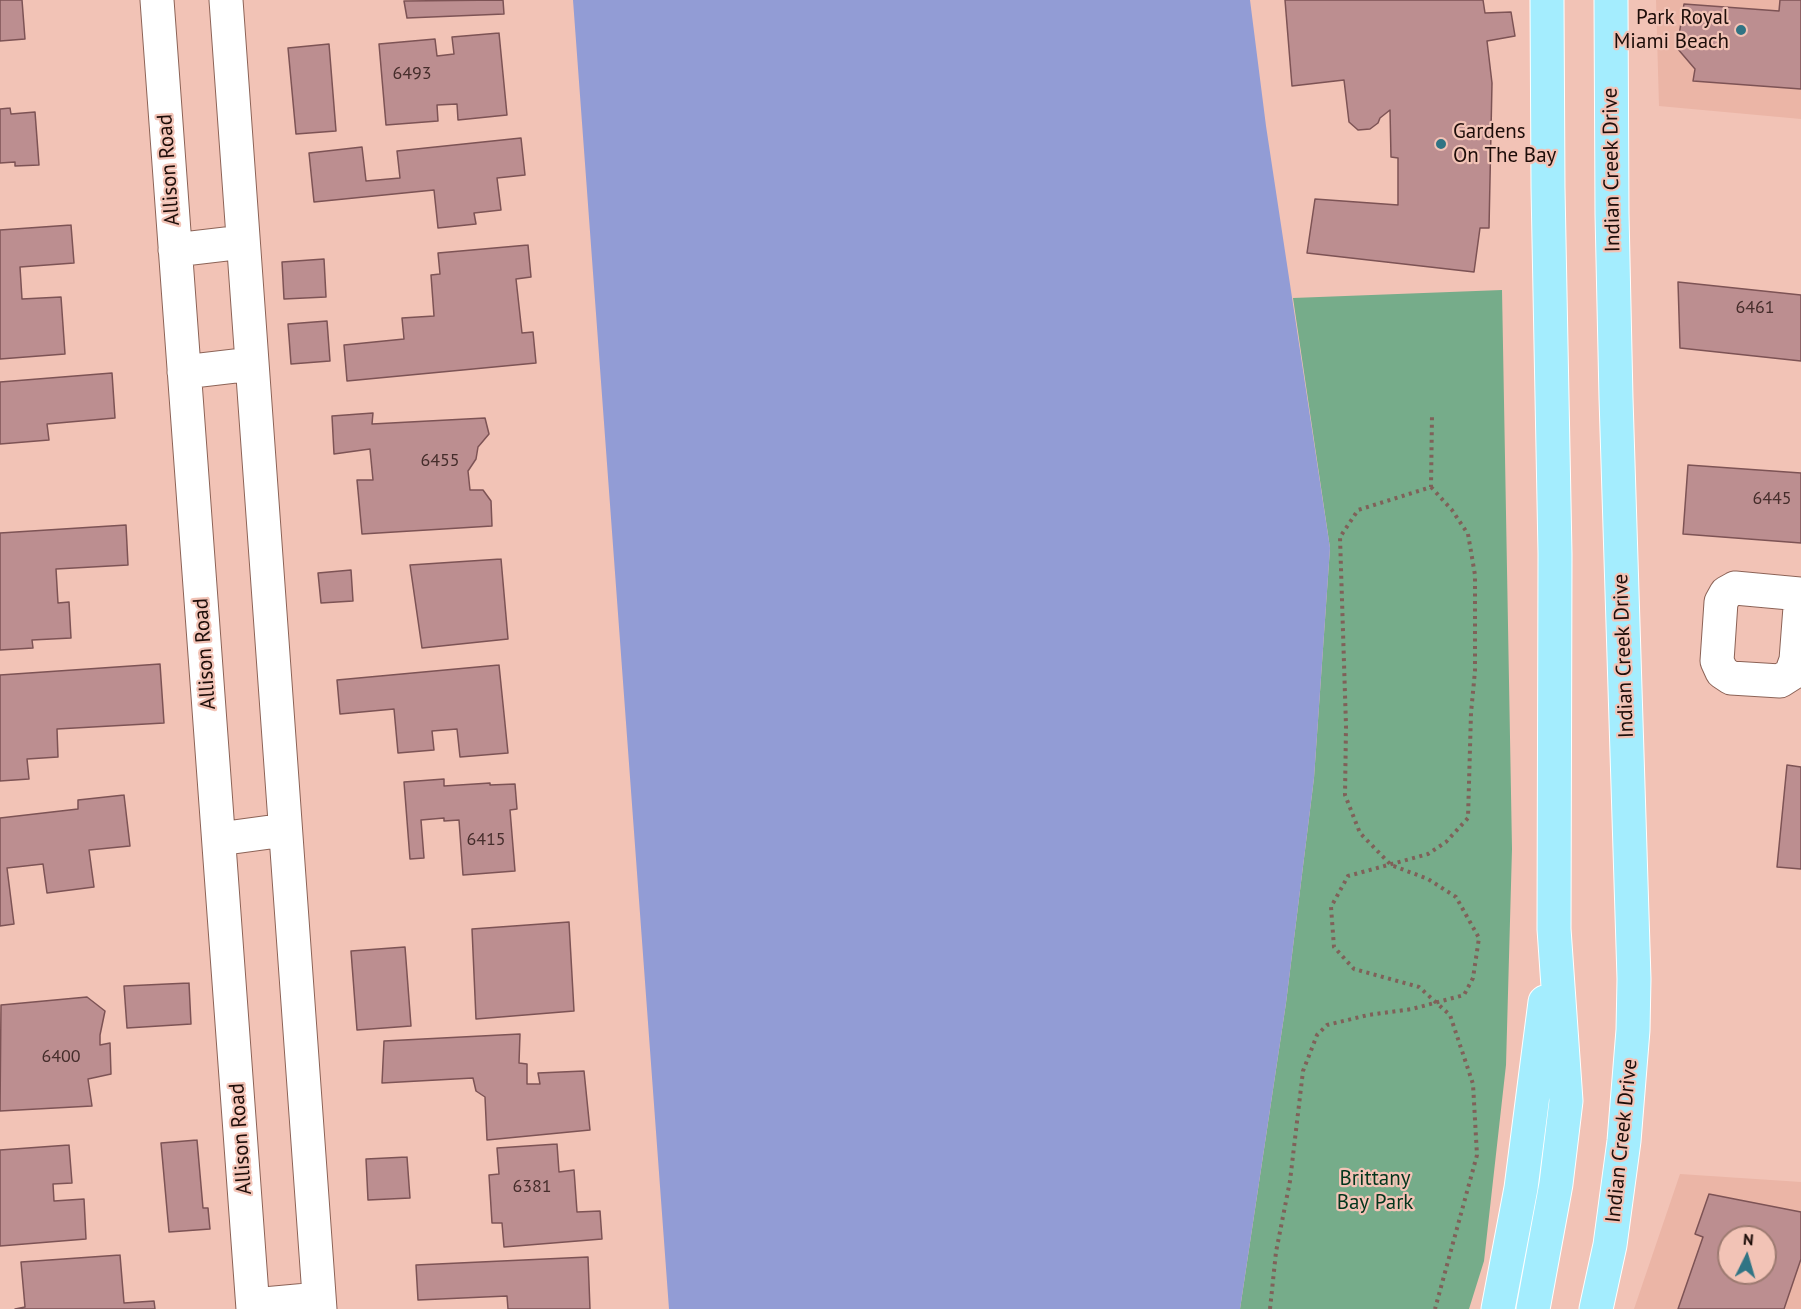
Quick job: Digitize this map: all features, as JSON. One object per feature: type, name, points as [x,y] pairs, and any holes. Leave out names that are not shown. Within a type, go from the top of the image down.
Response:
[{"type":"main road","points":[[1533,1309],[1559,1166],[1566,1101],[1554,928],[1555,554],[1547,0]]},
{"type":"main road","name":"Indian Creek Drive","points":[[1596,1309],[1610,1245],[1624,1141],[1633,1030],[1634,979],[1616,387],[1611,0]]},
{"type":"main road","points":[[1498,1309],[1521,1188],[1554,928]]},
{"type":"street","name":"Allison Road","points":[[157,0],[253,1307]]},
{"type":"street","points":[[226,0],[320,1304],[253,1307]]},
{"type":"street","points":[[175,250],[243,243]]},
{"type":"street","points":[[184,372],[252,364]]},
{"type":"street","points":[[219,839],[285,830]]},
{"type":"path","points":[[1432,415],[1431,487],[1452,510],[1468,534],[1475,575],[1475,671],[1471,713],[1468,818],[1446,842],[1428,854],[1348,876],[1331,907],[1334,947],[1354,969],[1419,987],[1450,1015],[1473,1084],[1477,1155],[1435,1309]]},
{"type":"path","points":[[1270,1309],[1276,1252],[1290,1181],[1303,1071],[1317,1035],[1328,1025],[1368,1015],[1412,1009],[1464,995],[1473,978],[1479,938],[1456,897],[1428,879],[1391,865],[1360,833],[1345,795],[1346,726],[1340,537],[1358,510],[1431,487]]},
{"type":"shaded area","points":[[1656,0],[1801,0],[1801,119],[1659,106]]},
{"type":"shaded area","points":[[1680,1174],[1801,1182],[1801,1309],[1634,1309]]},
{"type":"green space","name":"Brittany Bay Park","points":[[1502,290],[1512,849],[1506,1065],[1484,1261],[1469,1309],[1240,1309],[1286,1003],[1314,778],[1330,548],[1293,298]]},
{"type":"water","points":[[573,0],[1250,0],[1266,126],[1330,548],[1314,778],[1286,1003],[1240,1309],[669,1309]]},
{"type":"building","points":[[0,0],[22,0],[25,39],[0,41]]},
{"type":"building","points":[[503,0],[504,14],[407,18],[404,1]]},
{"type":"building","name":"Gardens On The Bay","points":[[1285,0],[1483,0],[1485,13],[1511,12],[1515,36],[1487,41],[1492,83],[1489,228],[1480,228],[1474,272],[1307,253],[1315,199],[1398,205],[1398,158],[1391,157],[1390,110],[1370,129],[1358,130],[1349,122],[1344,80],[1292,86]]},
{"type":"building","name":"Park Royal Miami Beach","points":[[1780,0],[1801,0],[1801,89],[1693,81],[1695,69],[1677,48],[1684,4],[1779,11]]},
{"type":"building","points":[[499,33],[507,115],[458,120],[457,104],[437,105],[438,121],[386,125],[379,44],[435,39],[437,56],[454,54],[452,37]]},
{"type":"building","points":[[329,44],[336,131],[296,134],[288,48]]},
{"type":"building","points":[[10,108],[11,114],[35,112],[39,165],[15,166],[15,162],[0,163],[0,109]]},
{"type":"building","points":[[521,138],[525,175],[497,178],[501,210],[474,213],[476,224],[438,228],[434,190],[314,202],[309,153],[362,147],[366,181],[400,178],[397,151]]},
{"type":"building","points":[[71,225],[74,263],[20,267],[22,299],[61,297],[65,354],[0,359],[0,230]]},
{"type":"building","points":[[528,245],[531,277],[516,279],[522,333],[533,332],[536,363],[347,381],[344,345],[404,339],[402,318],[434,316],[431,275],[440,274],[438,253]]},
{"type":"building","points":[[324,259],[326,297],[284,299],[282,262]]},
{"type":"building","points":[[1678,282],[1801,295],[1801,361],[1680,348]]},
{"type":"building","points":[[327,321],[330,361],[291,364],[288,324]]},
{"type":"building","points":[[112,373],[115,418],[47,424],[49,440],[0,444],[0,382]]},
{"type":"building","points":[[373,413],[372,424],[485,418],[489,434],[478,447],[476,459],[468,471],[470,490],[483,490],[491,501],[492,526],[362,534],[357,480],[373,480],[370,449],[334,454],[332,416]]},
{"type":"building","points":[[1688,465],[1801,473],[1801,543],[1683,534]]},
{"type":"building","points":[[126,525],[128,565],[56,569],[58,603],[69,602],[71,638],[32,640],[33,648],[0,650],[0,533]]},
{"type":"building","points":[[501,559],[508,639],[422,648],[410,565]]},
{"type":"building","points":[[351,570],[353,601],[321,603],[318,573]]},
{"type":"building","points":[[160,664],[164,723],[57,729],[58,757],[27,759],[29,779],[0,781],[0,675]]},
{"type":"building","points":[[499,665],[508,753],[460,757],[457,729],[432,731],[434,750],[398,753],[394,709],[340,714],[337,680]]},
{"type":"building","points":[[1787,765],[1801,767],[1801,869],[1777,867]]},
{"type":"building","points":[[444,779],[444,786],[515,784],[517,809],[510,810],[515,871],[463,875],[459,820],[444,821],[444,818],[421,820],[424,858],[410,859],[404,782]]},
{"type":"building","points":[[124,795],[130,846],[89,850],[94,887],[47,893],[43,864],[7,868],[14,924],[0,926],[0,818],[78,809],[78,800]]},
{"type":"building","points":[[569,922],[574,1011],[476,1019],[472,929]]},
{"type":"building","points":[[405,947],[411,1026],[357,1030],[351,951]]},
{"type":"building","points":[[189,983],[191,1024],[127,1028],[124,986]]},
{"type":"building","points":[[87,997],[105,1011],[100,1045],[110,1043],[111,1074],[88,1079],[92,1106],[0,1111],[1,1005]]},
{"type":"building","points":[[520,1034],[519,1063],[527,1064],[527,1084],[540,1084],[538,1073],[584,1071],[590,1130],[487,1140],[485,1097],[476,1091],[473,1078],[382,1083],[384,1041]]},
{"type":"building","points":[[197,1140],[203,1208],[208,1208],[210,1229],[169,1232],[161,1143]]},
{"type":"building","points":[[557,1144],[559,1172],[574,1170],[577,1212],[600,1211],[602,1239],[504,1247],[502,1223],[492,1223],[489,1175],[499,1174],[497,1148]]},
{"type":"building","points":[[69,1145],[72,1183],[53,1184],[54,1201],[84,1199],[86,1239],[0,1246],[0,1150]]},
{"type":"building","points":[[407,1157],[410,1198],[368,1200],[366,1159]]},
{"type":"building","points":[[1709,1194],[1801,1212],[1801,1259],[1784,1309],[1678,1309],[1703,1237],[1695,1234]]},
{"type":"building","points":[[120,1255],[124,1303],[154,1301],[155,1309],[15,1309],[25,1307],[21,1262]]},
{"type":"building","points":[[588,1257],[590,1309],[508,1309],[507,1296],[418,1300],[416,1265]]},
{"type":"place","name":"Park Royal Miami Beach","points":[[1741,30]]},
{"type":"place","name":"Gardens On The Bay","points":[[1441,144]]}]
